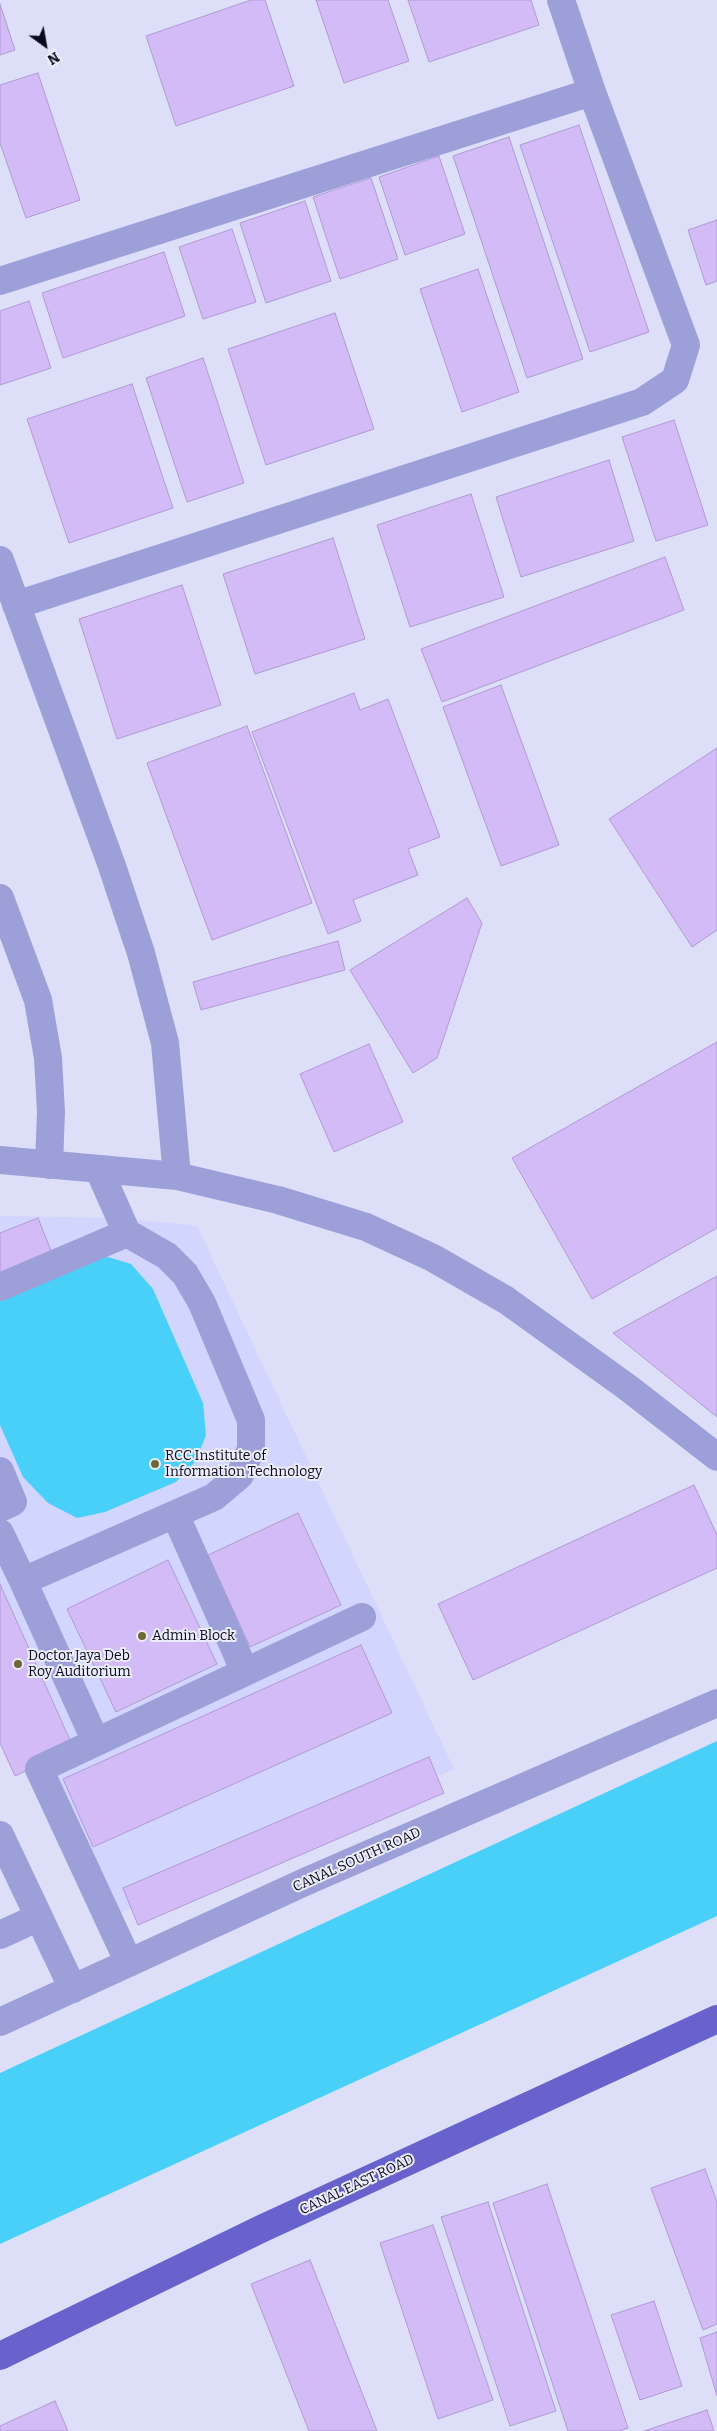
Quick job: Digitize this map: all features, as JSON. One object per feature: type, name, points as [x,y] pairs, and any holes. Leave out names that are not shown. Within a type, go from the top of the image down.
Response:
[{"type":"main road","name":"CANAL EAST ROAD","points":[[0,2356],[261,2229],[717,2019]]},
{"type":"street","points":[[16,605],[642,402],[675,380],[686,345],[592,92],[561,0]]},
{"type":"street","points":[[0,280],[592,92]]},
{"type":"street","points":[[0,560],[112,866],[140,953],[165,1043],[177,1176]]},
{"type":"street","points":[[0,898],[38,1000],[48,1067],[51,1112],[49,1165]]},
{"type":"street","points":[[0,1160],[177,1176],[278,1200],[366,1227],[433,1258],[506,1300],[627,1387],[717,1457]]},
{"type":"street","points":[[23,1581],[214,1497],[240,1475],[251,1449],[251,1420],[202,1303],[185,1274],[167,1256],[127,1233],[99,1170]]},
{"type":"street","points":[[0,1287],[127,1233]]},
{"type":"street","points":[[0,1471],[13,1502],[0,1508]]},
{"type":"street","points":[[175,1514],[245,1672]]},
{"type":"street","points":[[0,1533],[96,1742]]},
{"type":"street","points":[[129,1963],[39,1769],[362,1617]]},
{"type":"street","name":"CANAL SOUTH ROAD","points":[[0,2022],[307,1881],[717,1703]]},
{"type":"street","points":[[0,1835],[37,1918],[73,1989]]},
{"type":"street","points":[[0,1935],[37,1918]]},
{"type":"shaded area","name":"RCC Institute of Information Technology","points":[[0,1216],[121,1218],[197,1226],[454,1769],[109,1918],[0,1703]]},
{"type":"water","points":[[108,1257],[131,1264],[153,1289],[203,1403],[206,1435],[196,1461],[176,1482],[105,1512],[77,1518],[48,1503],[23,1477],[0,1425],[0,1298],[77,1259]]},
{"type":"water","points":[[717,1741],[717,1916],[0,2244],[0,2073]]},
{"type":"building","points":[[251,0],[265,0],[294,86],[176,126],[146,36]]},
{"type":"building","points":[[316,0],[388,0],[409,61],[344,83]]},
{"type":"building","points":[[408,0],[531,0],[539,25],[429,62]]},
{"type":"building","points":[[0,4],[15,50],[0,55]]},
{"type":"building","points":[[38,73],[80,200],[26,218],[0,143],[0,85]]},
{"type":"building","points":[[579,125],[649,332],[590,352],[520,145]]},
{"type":"building","points":[[509,137],[583,359],[527,378],[453,156]]},
{"type":"building","points":[[439,156],[465,234],[405,255],[379,177]]},
{"type":"building","points":[[371,178],[398,259],[340,279],[313,197]]},
{"type":"building","points":[[305,201],[331,281],[266,303],[240,223]]},
{"type":"building","points":[[717,220],[717,281],[706,285],[688,230]]},
{"type":"building","points":[[232,229],[256,302],[203,319],[179,247]]},
{"type":"building","points":[[164,252],[185,316],[63,358],[42,293]]},
{"type":"building","points":[[478,269],[519,392],[462,412],[420,289]]},
{"type":"building","points":[[29,301],[51,368],[0,385],[0,311]]},
{"type":"building","points":[[335,313],[374,429],[266,465],[228,349]]},
{"type":"building","points":[[203,358],[244,483],[187,502],[146,378]]},
{"type":"building","points":[[132,384],[173,508],[69,543],[27,419]]},
{"type":"building","points":[[674,420],[708,525],[656,541],[622,437]]},
{"type":"building","points":[[609,460],[634,541],[521,577],[496,497]]},
{"type":"building","points":[[471,494],[504,597],[410,627],[377,525]]},
{"type":"building","points":[[333,538],[365,639],[255,674],[223,574]]},
{"type":"building","points":[[665,557],[684,610],[442,702],[421,649]]},
{"type":"building","points":[[182,585],[221,705],[117,739],[79,619]]},
{"type":"building","points":[[501,685],[559,845],[501,866],[443,707]]},
{"type":"building","points":[[354,693],[360,710],[388,699],[440,837],[408,849],[418,875],[353,900],[361,921],[328,934],[252,732]]},
{"type":"building","points":[[247,726],[312,903],[212,940],[147,763]]},
{"type":"building","points":[[717,748],[717,930],[692,947],[609,819]]},
{"type":"building","points":[[467,898],[482,923],[437,1058],[413,1073],[350,970]]},
{"type":"building","points":[[338,941],[345,970],[201,1010],[193,982]]},
{"type":"building","points":[[717,1042],[717,1228],[592,1299],[512,1158]]},
{"type":"building","points":[[369,1044],[403,1122],[334,1152],[300,1074]]},
{"type":"building","points":[[38,1218],[53,1256],[0,1277],[0,1233]]},
{"type":"building","points":[[717,1276],[717,1417],[613,1333]]},
{"type":"building","points":[[694,1485],[717,1535],[717,1568],[473,1680],[438,1604]]},
{"type":"building","points":[[298,1513],[341,1605],[250,1647],[208,1555]]},
{"type":"building","name":"Admin Block","points":[[168,1560],[217,1664],[116,1712],[67,1609]]},
{"type":"building","name":"Doctor Jaya Deb Roy Auditorium","points":[[0,1584],[74,1749],[15,1776],[0,1743]]},
{"type":"building","points":[[361,1645],[392,1713],[93,1847],[63,1779]]},
{"type":"building","points":[[429,1757],[444,1793],[138,1925],[123,1888]]},
{"type":"building","points":[[705,2169],[717,2202],[717,2324],[703,2330],[651,2188]]},
{"type":"building","points":[[547,2184],[628,2428],[619,2431],[568,2431],[493,2203]]},
{"type":"building","points":[[488,2202],[556,2411],[510,2426],[441,2217]]},
{"type":"building","points":[[433,2225],[493,2400],[438,2419],[380,2243]]},
{"type":"building","points":[[310,2260],[377,2431],[309,2431],[251,2284]]},
{"type":"building","points":[[654,2301],[682,2386],[640,2400],[611,2315]]},
{"type":"building","points":[[717,2332],[717,2396],[700,2338]]},
{"type":"building","points":[[55,2401],[68,2431],[0,2431],[0,2426]]},
{"type":"building","points":[[707,2410],[714,2431],[644,2431]]},
{"type":"place","name":"RCC Institute of Information Technology","points":[[155,1464]]},
{"type":"place","name":"Admin Block","points":[[142,1636]]},
{"type":"place","name":"Doctor Jaya Deb Roy Auditorium","points":[[18,1664]]}]
